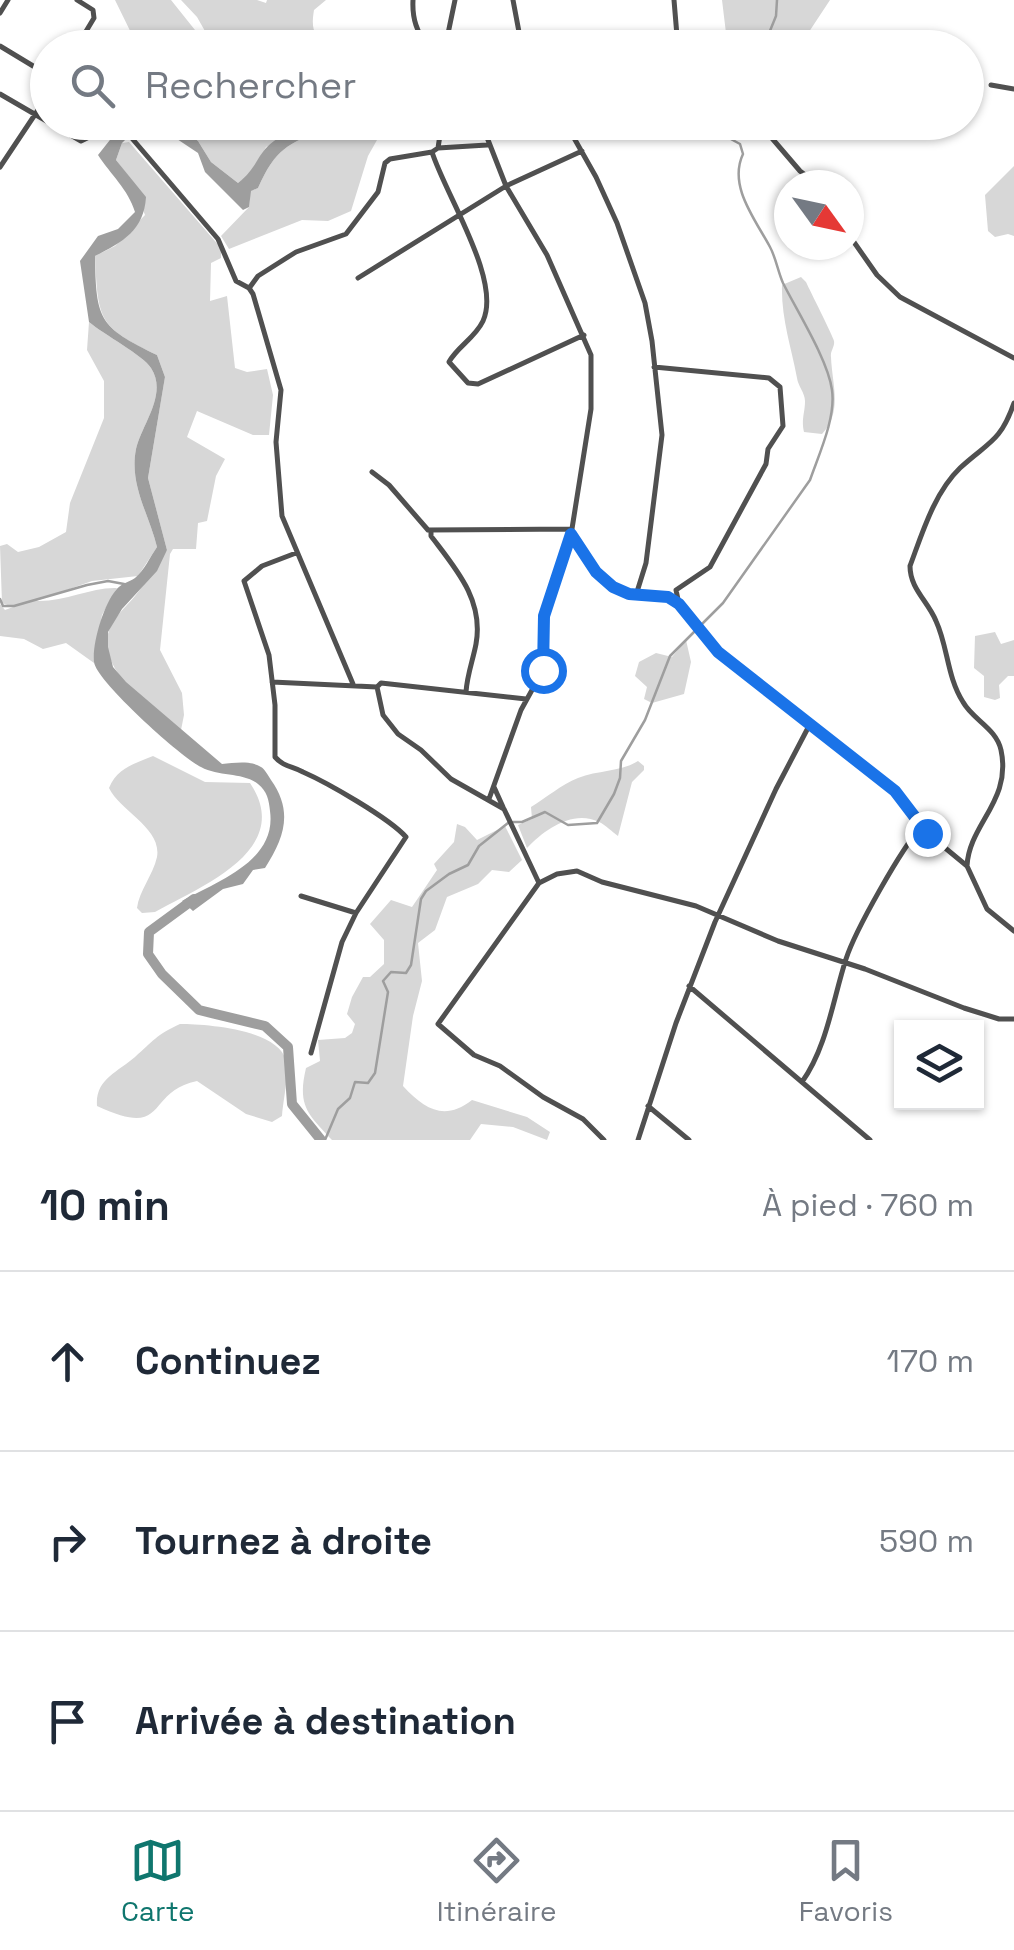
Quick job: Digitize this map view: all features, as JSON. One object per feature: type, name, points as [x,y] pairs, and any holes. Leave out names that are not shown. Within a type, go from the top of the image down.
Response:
[{"type":"street","points":[[0,12],[8,0]]},
{"type":"street","points":[[76,0],[93,10],[94,18],[87,30]]},
{"type":"street","points":[[413,0],[412,16],[417,30]]},
{"type":"street","points":[[449,30],[455,0]]},
{"type":"street","points":[[514,0],[519,30]]},
{"type":"street","points":[[674,0],[676,30]]},
{"type":"street","points":[[0,46],[30,64]]},
{"type":"street","points":[[990,85],[1014,88]]},
{"type":"street","points":[[0,94],[30,113]]},
{"type":"street","points":[[0,167],[30,123]]},
{"type":"street","points":[[133,140],[218,239],[236,281],[250,288],[281,390],[276,442],[282,516],[353,685]]},
{"type":"street","points":[[438,140],[435,150],[482,273],[488,306],[477,331],[449,359],[468,383],[478,384],[584,335]]},
{"type":"street","points":[[486,140],[506,186],[547,254],[584,335],[594,376],[571,532],[544,616],[543,670],[526,700],[489,800]]},
{"type":"street","points":[[575,140],[617,222],[634,266],[645,304],[654,367],[662,435],[646,563],[636,594]]},
{"type":"street","points":[[773,140],[799,170]]},
{"type":"street","points":[[250,288],[258,276],[296,252],[346,234],[378,192],[385,163],[390,159],[487,145]]},
{"type":"street","points":[[358,278],[506,186],[582,152]]},
{"type":"street","points":[[864,256],[900,297],[1014,358]]},
{"type":"street","points":[[654,367],[768,378],[780,386],[783,426],[768,449],[766,464],[710,567],[676,590],[679,604],[718,652],[895,791],[922,826],[967,866],[986,909],[1014,932]]},
{"type":"street","points":[[967,866],[968,851],[995,806],[1003,770],[1001,750],[996,737],[964,706],[939,626],[910,579],[910,566],[941,495],[959,469],[1002,434],[1014,404]]},
{"type":"street","points":[[372,472],[390,485],[431,531],[478,609],[476,644],[466,692]]},
{"type":"street","points":[[431,531],[571,532]]},
{"type":"street","points":[[571,532],[596,572],[613,587],[668,597],[679,604]]},
{"type":"street","points":[[296,553],[262,566],[244,581],[270,655],[275,757],[382,816],[406,838],[342,942],[311,1053]]},
{"type":"street","points":[[272,682],[377,687],[381,683],[526,700]]},
{"type":"street","points":[[377,687],[383,715],[398,734],[451,779],[504,809]]},
{"type":"street","points":[[638,1140],[689,986],[776,789],[810,724]]},
{"type":"street","points":[[494,787],[539,884]]},
{"type":"street","points":[[802,1082],[823,1037],[845,962],[898,859],[922,826]]},
{"type":"street","points":[[604,1140],[583,1120],[543,1098],[500,1066],[474,1056],[438,1024],[539,884],[557,874],[577,871],[602,882],[719,915],[778,941],[964,1008],[999,1019],[1014,1019]]},
{"type":"street","points":[[301,896],[356,914]]},
{"type":"street","points":[[689,986],[870,1140]]},
{"type":"street","points":[[648,1106],[689,1140]]},
{"type":"shaded area","points":[[115,0],[171,0],[195,30],[130,30]]},
{"type":"shaded area","points":[[181,0],[326,0],[314,10],[314,30],[204,30]]},
{"type":"shaded area","points":[[722,0],[830,0],[810,30],[726,30]]},
{"type":"shaded area","points":[[110,140],[125,140],[116,160],[146,197],[141,218],[130,234],[95,256],[100,308],[112,328],[157,355],[165,377],[148,478],[167,550],[157,571],[122,609],[108,632],[113,667],[222,764],[247,763],[262,768],[278,791],[284,813],[281,835],[265,868],[253,870],[243,884],[223,889],[193,911],[182,901],[228,877],[255,856],[270,828],[270,811],[267,796],[258,784],[191,761],[124,701],[94,662],[97,635],[112,596],[138,575],[157,547],[135,475],[136,449],[155,398],[155,378],[140,357],[89,322],[80,261],[98,236],[118,229],[135,212],[124,189],[98,155]]},
{"type":"shaded area","points":[[178,140],[197,140],[211,162],[238,183],[275,140],[300,140],[277,156],[258,188],[251,191],[249,207],[243,210],[205,172],[198,153]]},
{"type":"shaded area","points":[[279,140],[266,147],[254,171],[238,183],[211,162],[198,141]]},
{"type":"shaded area","points":[[300,140],[377,140],[351,211],[328,221],[302,220],[229,249],[221,236],[249,207],[250,191],[258,188],[277,156]]},
{"type":"shaded area","points":[[129,142],[221,248],[221,258],[211,263],[210,301],[227,296],[235,368],[247,372],[267,369],[273,395],[269,435],[253,435],[197,411],[187,437],[225,459],[216,476],[207,521],[198,523],[196,549],[173,549],[170,554],[160,650],[182,693],[181,730],[120,677],[108,649],[112,623],[167,550],[148,478],[165,377],[157,355],[112,328],[100,308],[98,295],[95,256],[115,246],[145,215],[130,178],[116,160],[122,143]]},
{"type":"shaded area","points":[[1014,166],[1014,236],[995,237],[988,231],[985,195]]},
{"type":"shaded area","points":[[801,277],[834,341],[834,407],[822,434],[804,432],[805,398],[783,309],[782,285]]},
{"type":"shaded area","points":[[89,322],[147,363],[157,388],[136,449],[135,475],[157,547],[138,576],[92,581],[36,601],[117,588],[102,615],[94,663],[66,643],[43,649],[24,639],[0,636],[0,604],[5,610],[13,607],[2,603],[0,546],[7,544],[18,552],[39,547],[66,532],[70,503],[104,418],[104,381],[87,350]]},
{"type":"shaded area","points":[[995,632],[1001,644],[1014,640],[1014,676],[1008,676],[999,685],[1000,698],[995,700],[984,697],[984,676],[974,668],[975,636]]},
{"type":"shaded area","points":[[686,640],[691,662],[684,694],[652,703],[644,699],[647,687],[635,676],[639,662],[656,653],[672,657]]},
{"type":"shaded area","points":[[153,756],[205,782],[250,783],[261,807],[261,828],[237,863],[155,912],[142,913],[138,902],[155,864],[157,847],[147,828],[109,788],[121,771]]},
{"type":"shaded area","points":[[638,761],[644,770],[632,782],[618,836],[599,822],[579,818],[550,828],[527,848],[518,825],[532,819],[531,807],[578,778]]},
{"type":"shaded area","points":[[457,824],[477,840],[505,826],[522,860],[509,872],[492,870],[478,884],[447,897],[435,930],[418,943],[422,981],[403,1086],[436,1110],[453,1110],[472,1100],[527,1117],[550,1132],[547,1140],[513,1127],[481,1124],[470,1140],[332,1140],[304,1101],[306,1068],[320,1061],[318,1040],[345,1038],[352,1033],[355,1024],[347,1014],[352,997],[363,977],[370,977],[384,964],[384,940],[370,924],[391,900],[412,907],[437,870],[434,864],[454,842]]},
{"type":"shaded area","points":[[180,1024],[240,1030],[280,1050],[287,1067],[282,1116],[272,1122],[246,1114],[197,1081],[169,1094],[147,1116],[120,1115],[97,1106],[100,1089],[109,1077],[160,1035]]},
{"type":"waterway","points":[[770,30],[777,0]]},
{"type":"waterway","points":[[513,822],[545,812],[568,825],[597,823],[614,794],[621,761],[645,720],[670,656],[723,603],[810,480],[826,436],[833,401],[829,378],[783,283],[772,251],[745,202],[739,178],[743,154],[740,144],[733,140]]},
{"type":"waterway","points":[[0,599],[3,606],[14,606],[87,585],[108,581],[124,584]]},
{"type":"waterway","points":[[325,1140],[355,1082],[368,1083],[375,1073],[388,992],[383,981],[391,972],[406,973],[411,965],[421,899],[449,874],[468,865],[479,846],[508,823]]},
{"type":"waterway","points":[[194,899],[149,932],[148,954],[162,974],[199,1010],[265,1026],[288,1047],[292,1104],[321,1140]]},
{"type":"route","points":[[543,670],[544,616],[571,534],[596,572],[613,587],[629,594],[668,597],[679,604],[718,652],[906,801],[927,833]]}]
